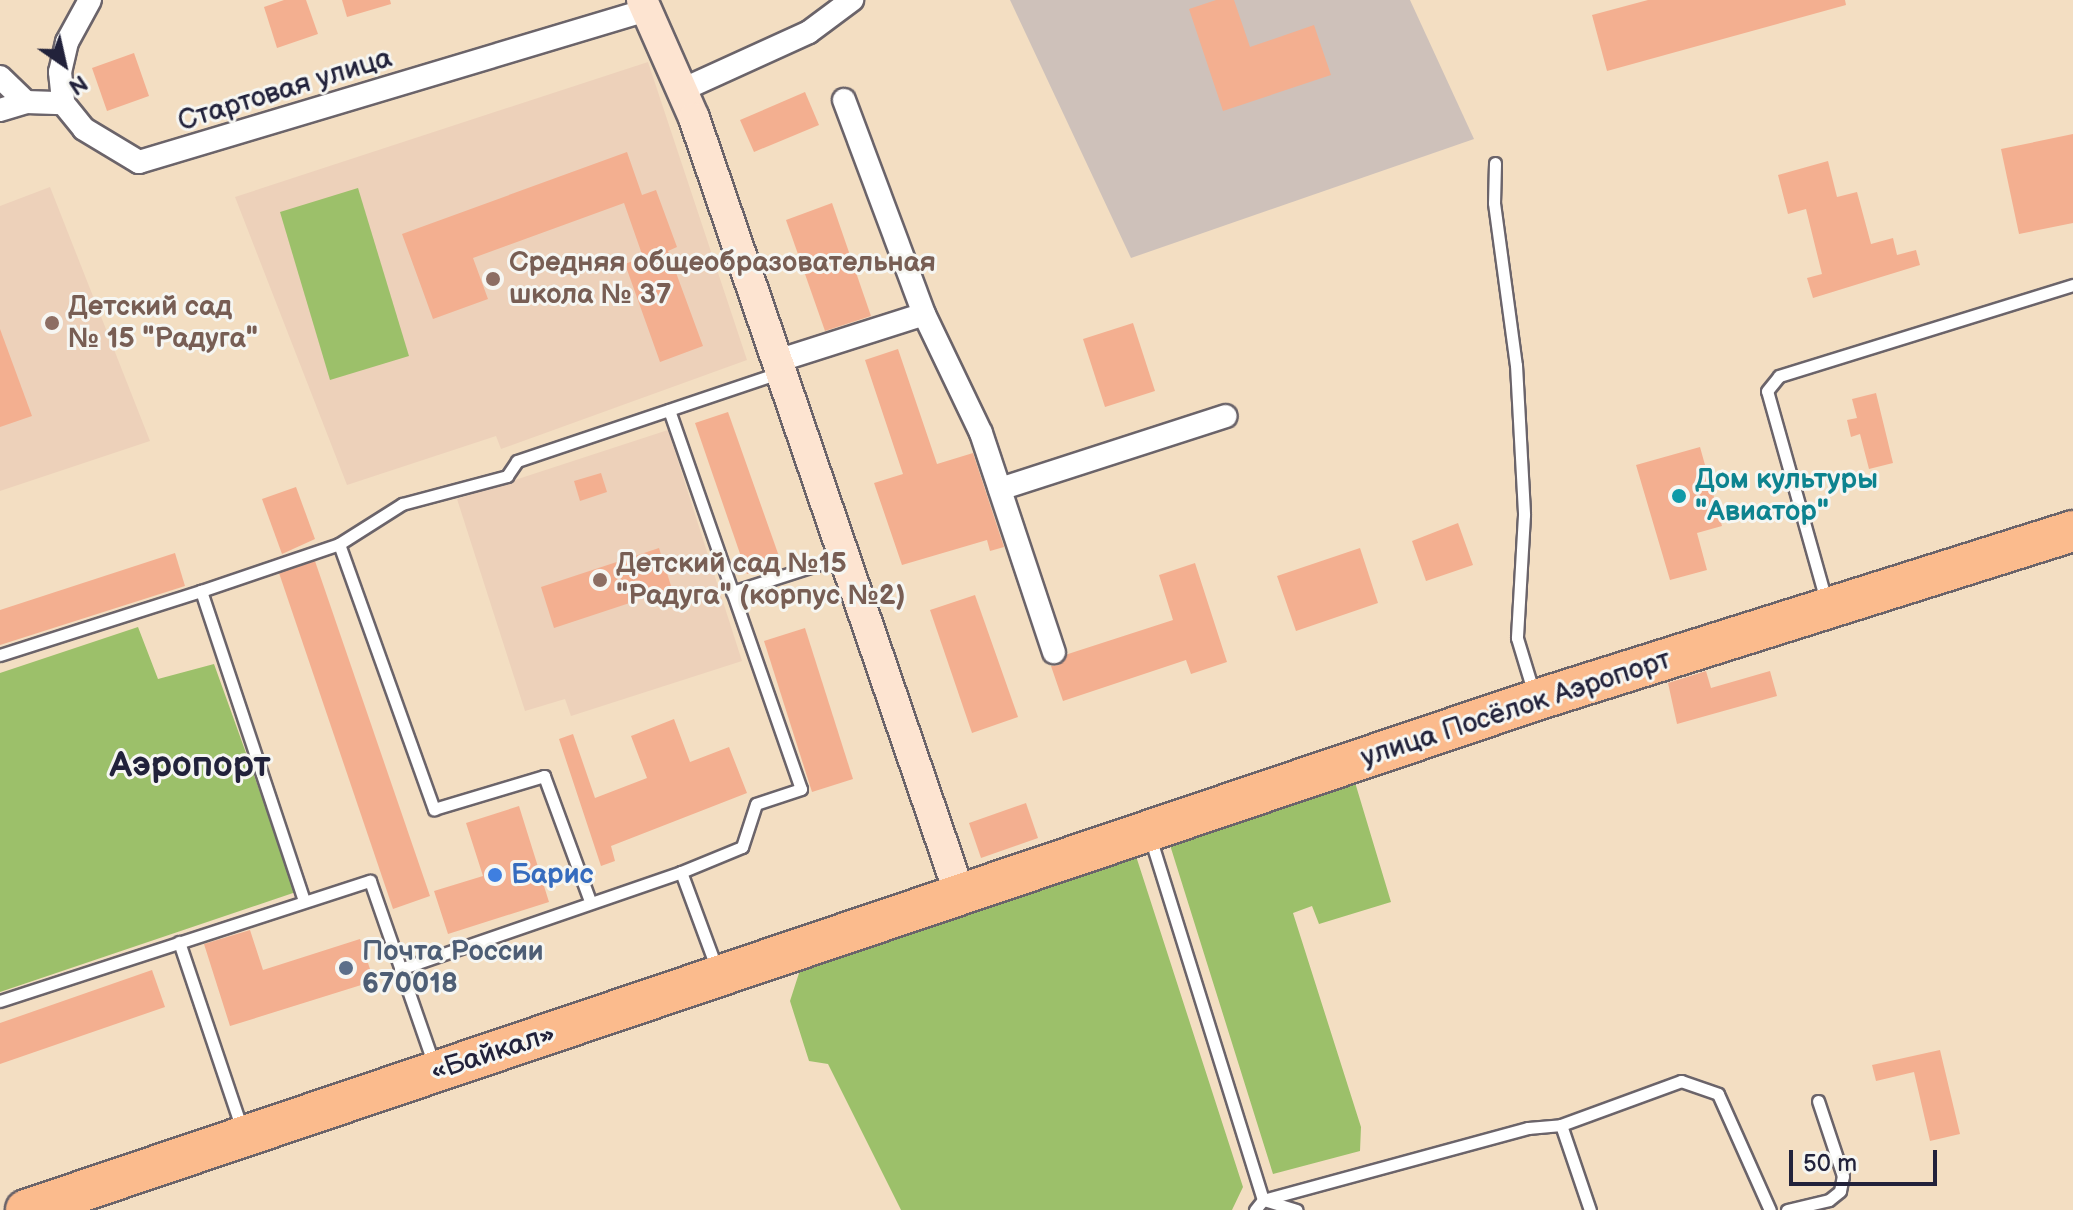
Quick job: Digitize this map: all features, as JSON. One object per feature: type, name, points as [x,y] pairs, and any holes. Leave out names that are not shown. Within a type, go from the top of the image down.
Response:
[{"type":"highway","name":"улица Посёлок Аэропорт","points":[[960,895],[1536,700],[1829,611],[2073,531]]},
{"type":"highway","name":"«Байкал»","points":[[26,1210],[89,1194],[244,1137],[720,979],[960,895]]},
{"type":"main road","points":[[644,5],[684,89],[960,895]]},
{"type":"street","points":[[0,110],[26,102],[63,103],[60,72],[67,42],[90,0]]},
{"type":"street","points":[[684,89],[809,32],[852,0]]},
{"type":"street","name":"Стартовая улица","points":[[63,103],[84,129],[126,158],[154,161],[644,5]]},
{"type":"street","points":[[0,77],[26,102]]},
{"type":"street","points":[[844,100],[924,314],[981,433],[1054,652]]},
{"type":"street","points":[[779,366],[924,314]]},
{"type":"street","points":[[1000,489],[1226,416]]},
{"type":"lane","points":[[1495,163],[1494,203],[1516,365],[1524,515],[1517,638],[1536,700]]},
{"type":"lane","points":[[1829,611],[1767,391],[1779,376],[2073,285]]},
{"type":"lane","points":[[0,655],[339,544],[402,504],[507,476],[517,461],[669,410],[779,366]]},
{"type":"lane","points":[[400,969],[681,872],[742,847],[756,804],[801,789],[669,410]]},
{"type":"lane","points":[[339,544],[434,809],[544,776],[590,901]]},
{"type":"lane","points":[[732,592],[845,557]]},
{"type":"lane","points":[[201,591],[304,901]]},
{"type":"lane","points":[[1148,832],[1259,1205]]},
{"type":"lane","points":[[681,872],[720,979]]},
{"type":"lane","points":[[0,1001],[370,881],[436,1072]]},
{"type":"lane","points":[[179,942],[244,1137]]},
{"type":"lane","points":[[1259,1205],[1528,1128],[1561,1125],[1681,1081],[1718,1094],[1770,1210]]},
{"type":"lane","points":[[1787,1210],[1829,1200],[1840,1191],[1843,1176],[1818,1101]]},
{"type":"lane","points":[[1561,1125],[1590,1210]]},
{"type":"lane","points":[[1259,1205],[1296,1210]]},
{"type":"shaded area","points":[[1010,0],[1410,0],[1474,139],[1131,258]]},
{"type":"shaded area","name":"Средняя общеобразовательная школа № 37","points":[[648,62],[747,360],[501,449],[496,436],[347,485],[235,197]]},
{"type":"shaded area","name":"Детский сад № 15 \"Радуга\"","points":[[50,187],[150,441],[0,491],[0,206]]},
{"type":"shaded area","name":"Детский сад №15 \"Радуга\" (корпус №2)","points":[[668,430],[742,661],[571,716],[565,699],[525,711],[457,499]]},
{"type":"green space","points":[[358,188],[409,356],[330,380],[280,212]]},
{"type":"green space","points":[[138,627],[158,679],[214,664],[296,892],[0,992],[0,673]]},
{"type":"green space","points":[[1354,779],[1391,902],[1319,924],[1312,906],[1293,913],[1361,1127],[1360,1151],[1273,1174],[1170,845]]},
{"type":"green space","points":[[1136,856],[1243,1187],[1232,1210],[901,1210],[828,1064],[809,1061],[790,1001],[800,970]]},
{"type":"building","points":[[284,0],[306,0],[318,34],[277,48],[264,7]]},
{"type":"building","points":[[342,0],[390,0],[391,4],[347,17]]},
{"type":"building","points":[[1216,0],[1234,0],[1250,47],[1314,25],[1331,75],[1223,111],[1189,9]]},
{"type":"building","points":[[1648,0],[1845,0],[1846,5],[1607,71],[1592,15]]},
{"type":"building","points":[[134,53],[149,96],[107,111],[92,68]]},
{"type":"building","points":[[805,92],[819,125],[754,152],[740,120]]},
{"type":"building","points":[[2073,134],[2073,223],[2019,234],[2001,149]]},
{"type":"building","points":[[627,152],[642,195],[656,190],[677,247],[668,251],[703,346],[660,362],[625,264],[643,257],[624,203],[473,258],[488,299],[433,319],[402,234]]},
{"type":"building","points":[[1828,161],[1837,197],[1857,192],[1871,244],[1893,238],[1897,255],[1916,250],[1920,265],[1813,298],[1807,278],[1822,274],[1806,209],[1788,214],[1778,175]]},
{"type":"building","points":[[832,203],[871,316],[825,331],[786,220]]},
{"type":"building","points":[[1133,323],[1155,391],[1105,407],[1083,339]]},
{"type":"building","points":[[0,329],[32,416],[0,427]]},
{"type":"building","points":[[898,349],[937,464],[973,453],[1004,547],[990,551],[987,540],[902,565],[874,483],[903,474],[865,360]]},
{"type":"building","points":[[1876,393],[1893,463],[1869,469],[1860,434],[1851,437],[1847,420],[1857,418],[1852,399]]},
{"type":"building","points":[[728,412],[781,562],[747,574],[695,423]]},
{"type":"building","name":"Дом культуры \"Авиатор\"","points":[[1700,447],[1722,526],[1697,533],[1707,570],[1670,580],[1636,465]]},
{"type":"building","points":[[601,473],[607,492],[580,501],[574,481]]},
{"type":"building","points":[[296,487],[315,539],[282,554],[262,499]]},
{"type":"building","points":[[1458,523],[1473,565],[1426,581],[1412,541]]},
{"type":"building","points":[[659,548],[672,589],[554,628],[541,587]]},
{"type":"building","points":[[1360,548],[1378,603],[1296,631],[1277,576]]},
{"type":"building","points":[[175,553],[185,586],[0,645],[0,610]]},
{"type":"building","points":[[315,561],[430,896],[393,909],[279,573]]},
{"type":"building","points":[[1195,563],[1227,662],[1191,674],[1186,660],[1063,701],[1051,666],[1059,665],[1068,654],[1173,620],[1159,575]]},
{"type":"building","points":[[975,595],[1018,717],[972,733],[930,610]]},
{"type":"building","points":[[805,628],[853,779],[812,792],[764,641]]},
{"type":"building","points":[[1706,671],[1711,688],[1770,671],[1777,696],[1677,724],[1668,683]]},
{"type":"building","points":[[674,719],[690,762],[729,747],[747,793],[611,846],[615,861],[601,866],[559,739],[573,734],[595,798],[647,778],[631,736]]},
{"type":"building","points":[[1026,803],[1038,838],[981,858],[969,823]]},
{"type":"building","points":[[519,806],[549,902],[448,934],[434,891],[483,876],[466,823]]},
{"type":"building","points":[[250,930],[263,970],[360,939],[374,981],[230,1026],[204,944]]},
{"type":"building","points":[[152,970],[165,1007],[0,1064],[0,1023]]},
{"type":"building","points":[[1940,1050],[1960,1134],[1930,1141],[1914,1072],[1876,1081],[1872,1065]]},
{"type":"place","name":"Средняя общеобразовательная школа № 37","points":[[493,279]]},
{"type":"place","name":"Детский сад № 15 \"Радуга\"","points":[[52,323]]},
{"type":"place","name":"Дом культуры \"Авиатор\"","points":[[1679,496]]},
{"type":"place","name":"Детский сад №15 \"Радуга\" (корпус №2)","points":[[600,580]]},
{"type":"place","name":"Барис","points":[[495,875]]},
{"type":"place","name":"Почта России 670018","points":[[346,968]]},
{"type":"district","name":"Аэропорт","points":[[190,766]]}]
